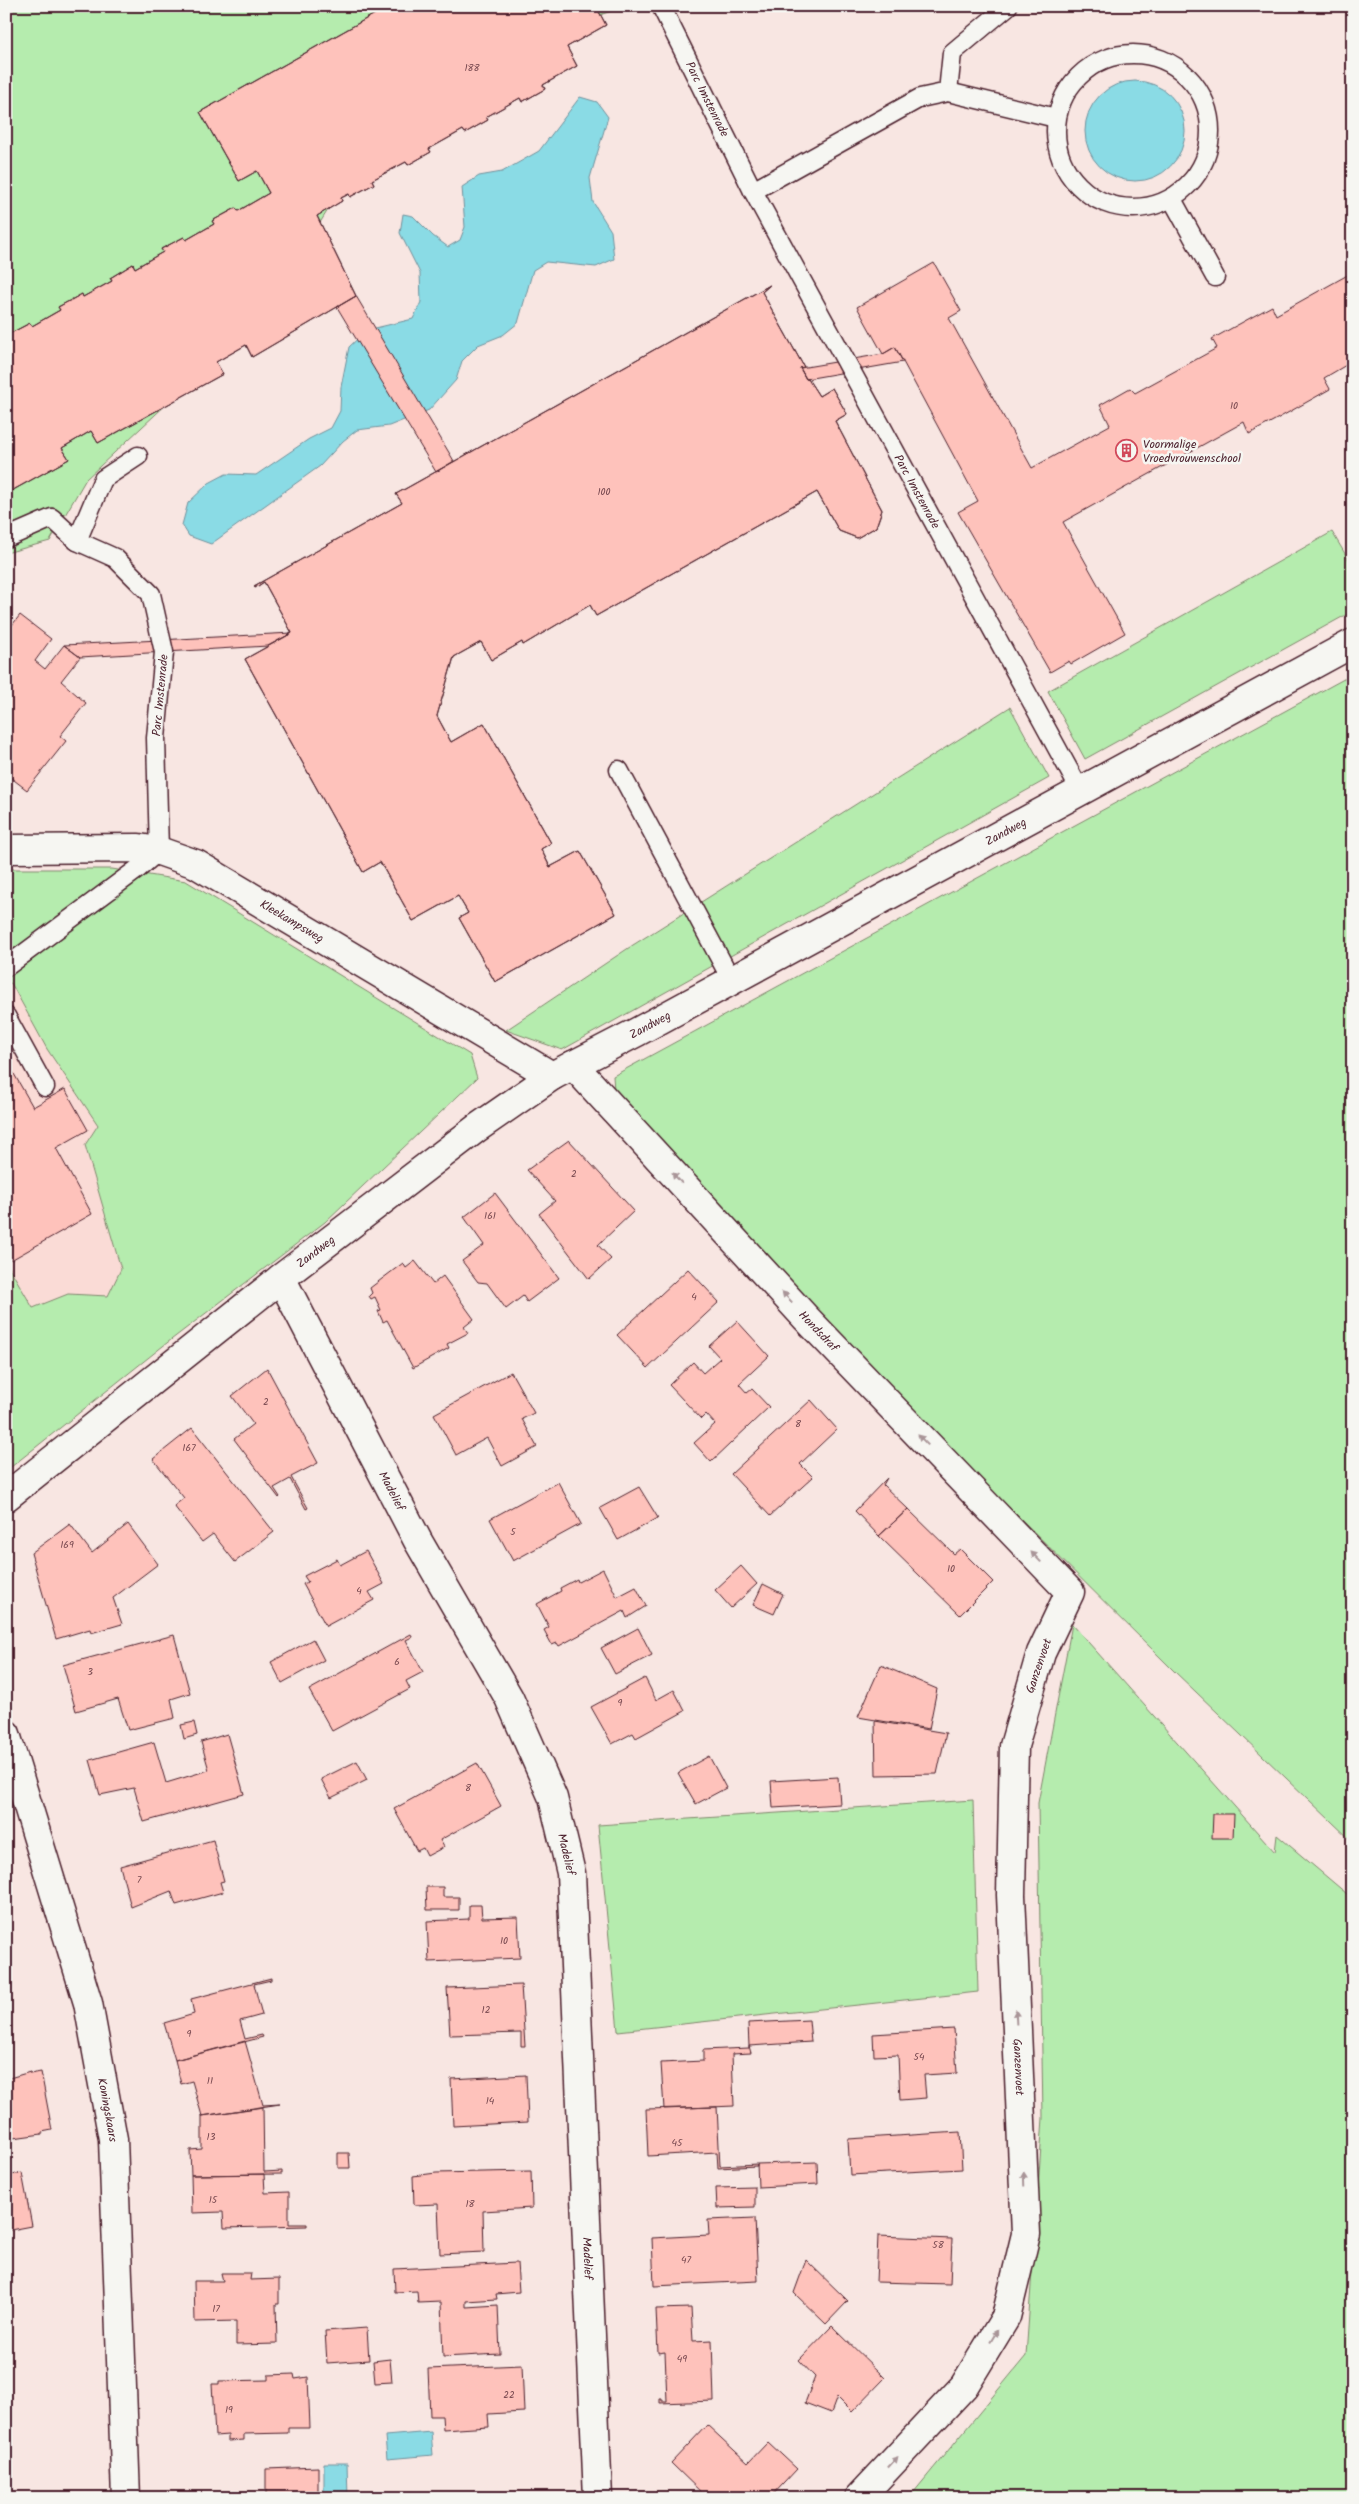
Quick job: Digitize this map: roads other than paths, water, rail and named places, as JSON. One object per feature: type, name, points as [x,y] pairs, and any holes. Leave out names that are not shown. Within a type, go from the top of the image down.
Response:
[{"type":"street","name":"Zandweg","points":[[6,1497],[281,1278],[477,1128],[562,1070],[732,981],[1353,643]]},
{"type":"street","name":"Kleekampsweg","points":[[6,849],[120,847],[158,851],[196,864],[562,1070]]},
{"type":"street","name":"Hondsdraf","points":[[562,1070],[806,1318],[1070,1592]]},
{"type":"street","name":"Madelief","points":[[281,1278],[418,1541],[509,1698],[553,1798],[571,1873],[598,2498]]},
{"type":"street","name":"Ganzenvoet","points":[[860,2498],[964,2386],[1006,2317],[1026,2234],[1011,1895],[1014,1746],[1041,1653],[1070,1592]]},
{"type":"street","name":"Koningskaars","points":[[6,1734],[88,2003],[113,2139],[126,2498]]},
{"type":"lane","name":"Parc Imstenrade","points":[[661,6],[753,191],[1081,792]]},
{"type":"lane","points":[[948,92],[952,53],[1008,6]]},
{"type":"lane","points":[[1126,54],[1152,56],[1176,67],[1195,85],[1207,108],[1211,134],[1205,160],[1192,182],[1172,199],[1148,208],[1124,209],[1099,202],[1078,187],[1064,167],[1056,143],[1056,118],[1064,94],[1079,74],[1101,60],[1126,54]]},
{"type":"lane","points":[[753,191],[920,98],[948,92],[1056,118]]},
{"type":"lane","points":[[1172,199],[1215,277]]},
{"type":"lane","points":[[77,541],[103,479],[138,456]]},
{"type":"lane","name":"Parc Imstenrade","points":[[6,538],[52,518],[77,541],[115,558],[151,594],[164,652],[156,738],[158,851]]},
{"type":"lane","points":[[619,770],[732,981]]},
{"type":"lane","points":[[6,967],[139,868],[158,851]]},
{"type":"lane","points":[[6,1016],[45,1087]]},
{"type":"water","points":[[1135,81],[1154,84],[1171,95],[1182,112],[1185,131],[1182,150],[1171,167],[1154,178],[1135,181],[1116,178],[1099,167],[1088,150],[1085,131],[1088,112],[1099,95],[1116,84]]},
{"type":"water","points":[[580,97],[597,102],[608,117],[590,178],[593,202],[611,231],[614,259],[596,267],[546,262],[533,270],[518,323],[503,335],[478,345],[462,361],[456,380],[429,410],[389,426],[357,430],[343,441],[320,466],[211,544],[189,536],[182,525],[188,503],[209,483],[226,474],[256,475],[309,439],[331,428],[340,411],[341,387],[349,347],[367,330],[413,319],[421,302],[420,273],[400,233],[403,214],[413,216],[433,236],[448,247],[460,240],[465,227],[462,187],[479,176],[502,172],[539,151]]},
{"type":"water","points":[[431,2432],[433,2455],[387,2459],[385,2436]]},
{"type":"water","points":[[324,2463],[347,2463],[348,2498],[324,2498]]},
{"type":"place","name":"Voormalige Vroedvrouwenschool","points":[[1127,451]]}]
